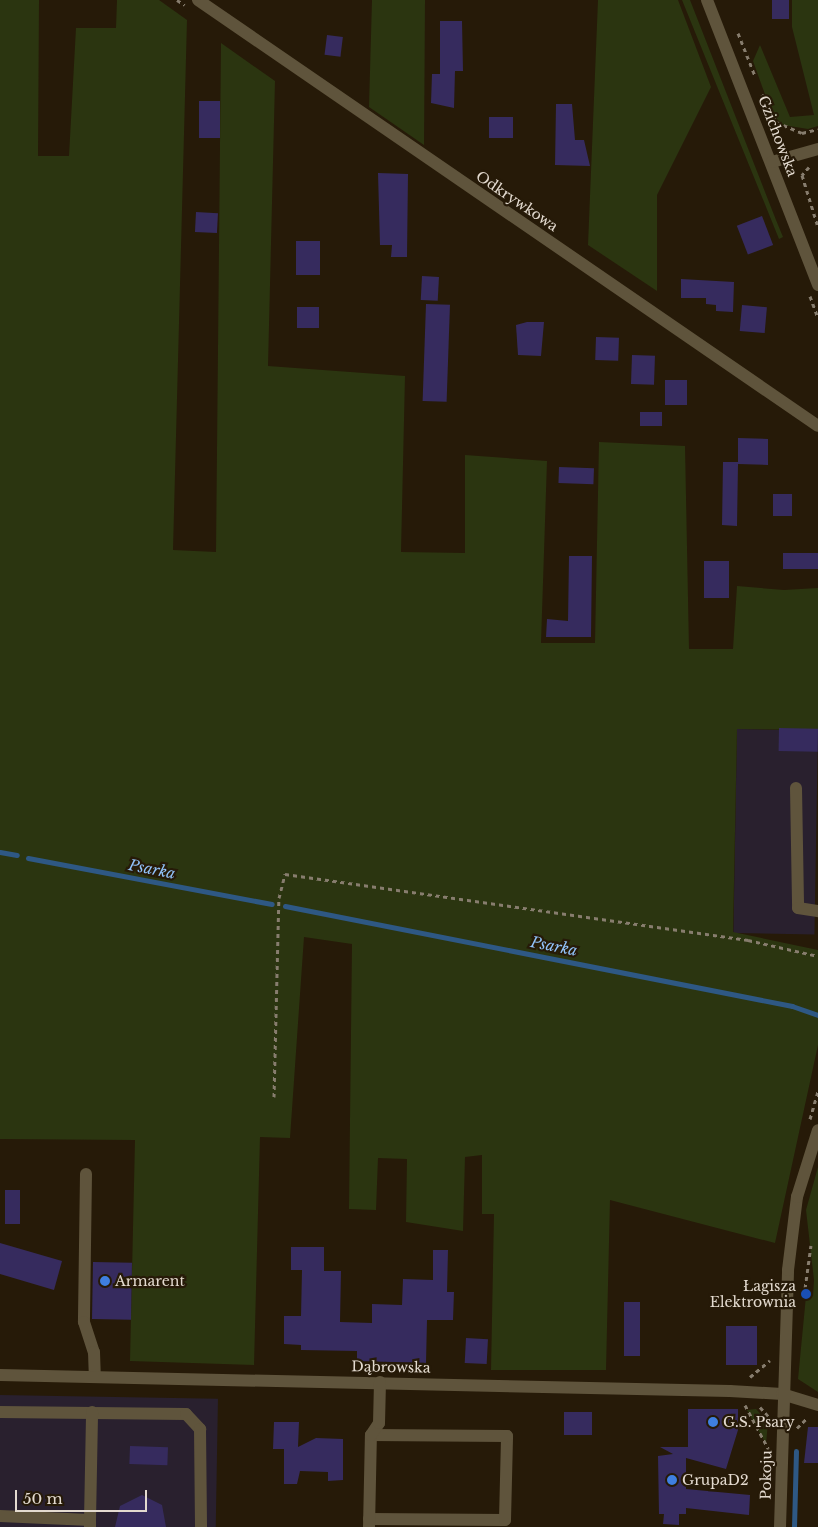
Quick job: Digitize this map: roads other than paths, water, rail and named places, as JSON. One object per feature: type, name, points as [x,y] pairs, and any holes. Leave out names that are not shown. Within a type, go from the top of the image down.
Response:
[{"type":"street","name":"Odkrywkowa","points":[[198,0],[818,426]]},
{"type":"street","name":"Gzichowska","points":[[707,0],[772,162],[818,285]]},
{"type":"street","points":[[772,162],[818,149]]},
{"type":"street","points":[[796,788],[798,908],[818,911]]},
{"type":"street","points":[[782,1394],[797,1197],[812,1130]]},
{"type":"street","points":[[86,1174],[84,1322],[94,1352],[95,1377]]},
{"type":"street","name":"Dąbrowska","points":[[0,1375],[380,1382],[782,1394],[815,1411]]},
{"type":"street","points":[[371,1436],[507,1436],[505,1520],[369,1523],[371,1436],[379,1423],[380,1382]]},
{"type":"street","name":"Pokoju","points":[[780,1527],[782,1394]]},
{"type":"street","points":[[0,1412],[186,1414],[200,1429],[201,1527]]},
{"type":"street","points":[[0,1516],[90,1524],[92,1412]]},
{"type":"waterway","name":"Psarka","points":[[0,852],[17,855]]},
{"type":"waterway","name":"Psarka","points":[[28,858],[272,904]]},
{"type":"waterway","name":"Psarka","points":[[285,906],[792,1006],[818,1015]]},
{"type":"waterway","points":[[794,1527],[796,1451]]},
{"type":"place","name":"Armarent","points":[[105,1281]]},
{"type":"place","name":"Łagisza Elektrownia","points":[[806,1294]]},
{"type":"place","name":"G.S. Psary","points":[[713,1422]]},
{"type":"place","name":"GrupaD2","points":[[672,1480]]}]
